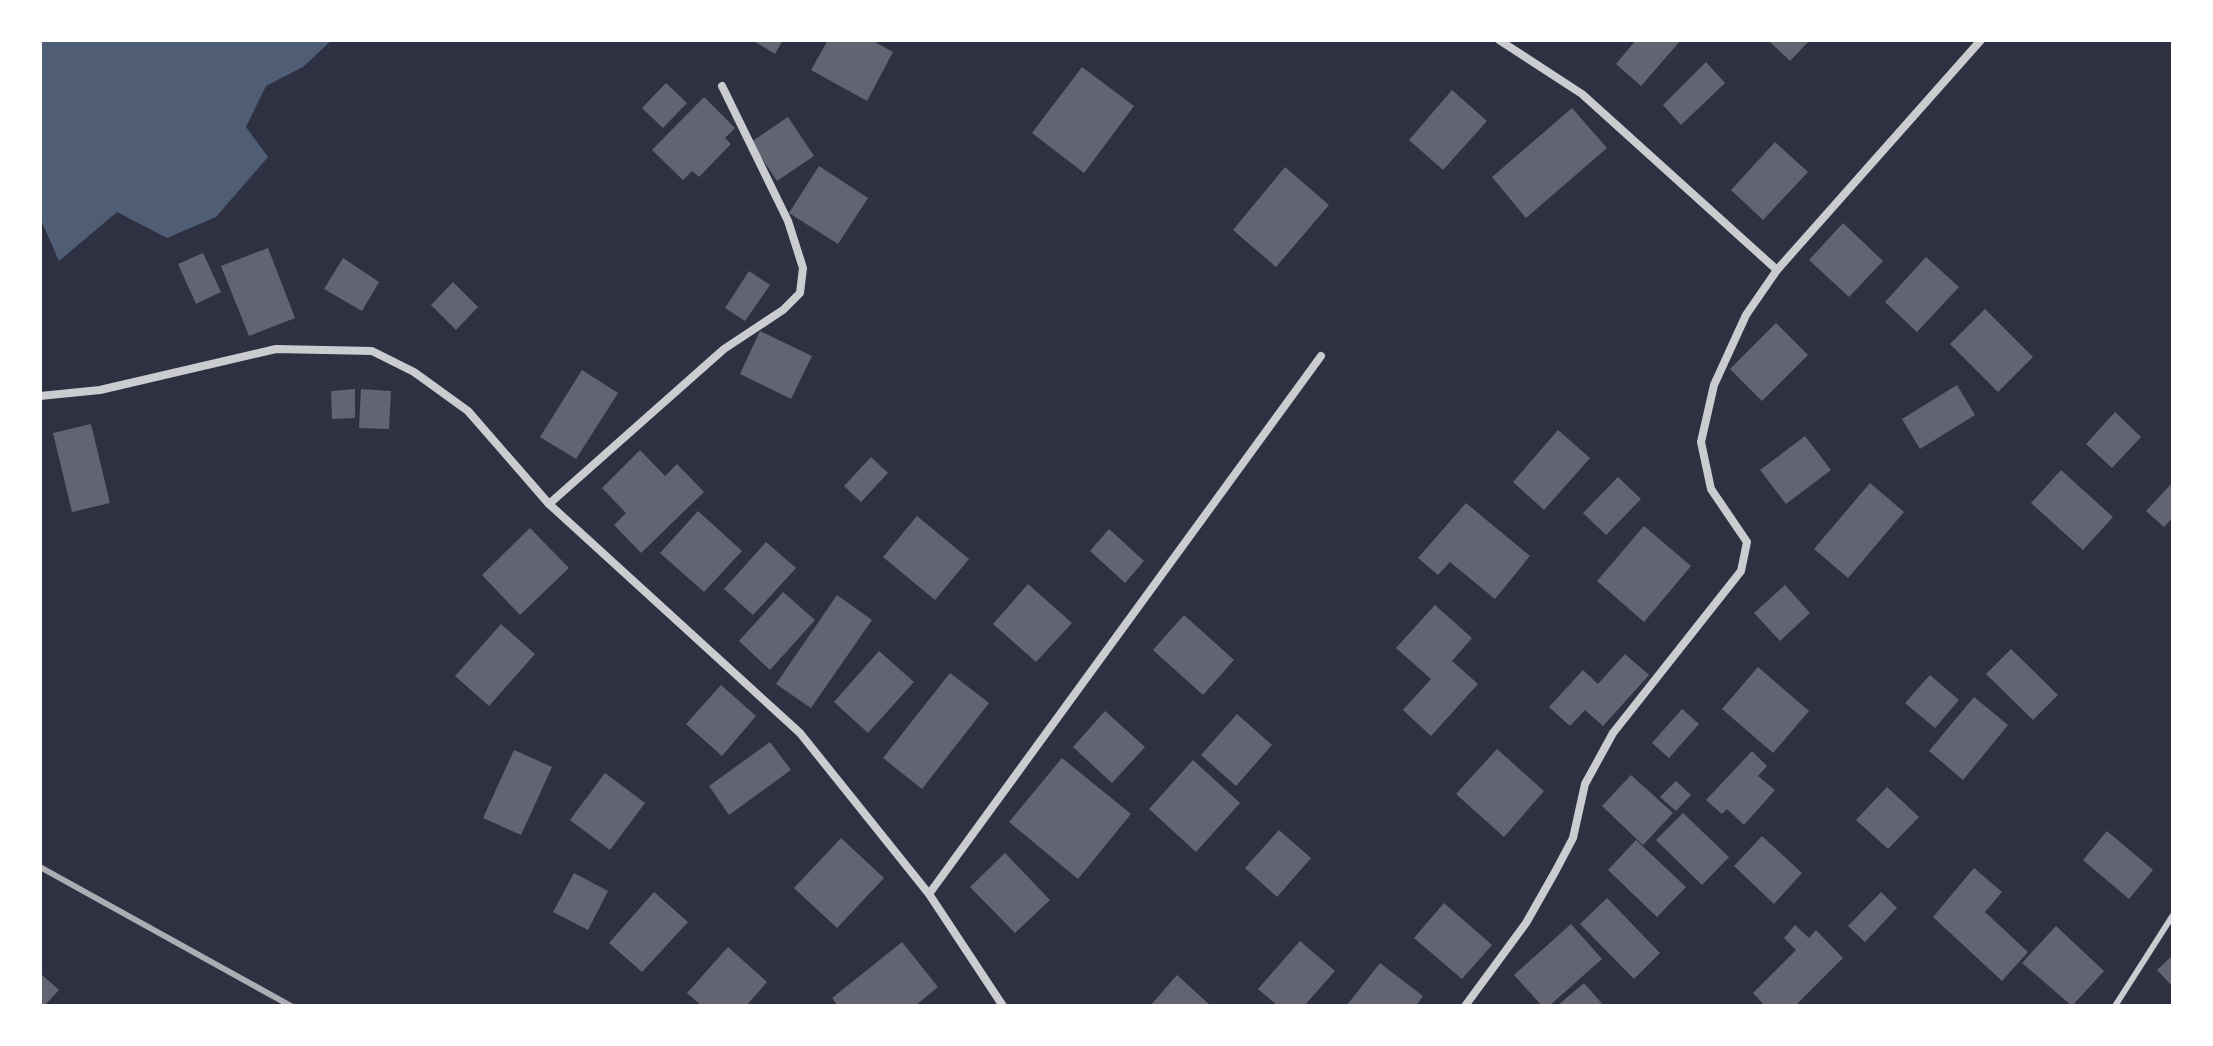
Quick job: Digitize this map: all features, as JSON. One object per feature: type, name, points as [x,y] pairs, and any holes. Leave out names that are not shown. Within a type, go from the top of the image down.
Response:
[{"type":"street","points":[[1499,40],[1582,94],[1777,270]]},
{"type":"street","points":[[1465,1006],[1526,923],[1555,872],[1573,838],[1585,784],[1613,733],[1741,571],[1747,542],[1711,489],[1701,442],[1714,385],[1746,315],[1777,270],[1981,40]]},
{"type":"street","points":[[549,504],[724,349],[783,310],[800,293],[803,268],[788,221],[722,86]]},
{"type":"street","points":[[40,396],[100,390],[276,349],[372,351],[414,372],[468,411],[549,504],[800,733],[929,894],[1003,1006]]},
{"type":"street","points":[[929,894],[1321,356]]},
{"type":"lane","points":[[2115,1006],[2173,915]]},
{"type":"water","points":[[40,40],[332,40],[303,67],[266,86],[246,127],[268,157],[216,217],[167,238],[117,212],[59,261],[40,218]]},
{"type":"building","points":[[752,40],[783,40],[775,54]]},
{"type":"building","points":[[828,40],[871,40],[893,52],[867,101],[811,70]]},
{"type":"building","points":[[1636,40],[1681,40],[1641,86],[1616,64]]},
{"type":"building","points":[[1768,40],[1810,40],[1790,61]]},
{"type":"building","points":[[1706,62],[1725,83],[1681,125],[1663,105]]},
{"type":"building","points":[[1082,67],[1134,106],[1084,173],[1032,133]]},
{"type":"building","points":[[666,83],[687,103],[663,128],[642,108]]},
{"type":"building","points":[[1452,90],[1487,121],[1443,170],[1409,140]]},
{"type":"building","points":[[704,97],[735,128],[725,138],[731,144],[699,177],[692,171],[683,180],[652,150]]},
{"type":"building","points":[[1572,108],[1607,148],[1526,218],[1492,177]]},
{"type":"building","points":[[788,117],[814,156],[777,181],[751,142]]},
{"type":"building","points":[[1775,142],[1808,172],[1763,220],[1731,190]]},
{"type":"building","points":[[819,166],[868,198],[838,244],[789,213]]},
{"type":"building","points":[[1285,167],[1329,205],[1276,267],[1233,230]]},
{"type":"building","points":[[1843,223],[1883,261],[1849,297],[1809,260]]},
{"type":"building","points":[[268,248],[295,318],[249,336],[221,266]]},
{"type":"building","points":[[203,253],[221,292],[196,304],[178,264]]},
{"type":"building","points":[[1926,257],[1959,287],[1917,332],[1885,302]]},
{"type":"building","points":[[343,258],[379,282],[362,311],[324,289]]},
{"type":"building","points":[[749,271],[770,285],[745,321],[725,308]]},
{"type":"building","points":[[453,282],[478,307],[456,330],[431,305]]},
{"type":"building","points":[[1985,309],[2033,357],[1998,392],[1950,344]]},
{"type":"building","points":[[1776,323],[1808,355],[1762,401],[1730,369]]},
{"type":"building","points":[[760,331],[812,356],[791,399],[740,374]]},
{"type":"building","points":[[582,370],[618,393],[576,459],[540,437]]},
{"type":"building","points":[[1957,385],[1975,415],[1920,449],[1902,419]]},
{"type":"building","points":[[355,389],[355,418],[332,419],[331,391]]},
{"type":"building","points":[[361,389],[391,391],[389,429],[359,428]]},
{"type":"building","points":[[2115,412],[2141,437],[2112,468],[2086,444]]},
{"type":"building","points":[[91,424],[110,503],[72,512],[53,433]]},
{"type":"building","points":[[1558,430],[1590,458],[1544,510],[1513,482]]},
{"type":"building","points":[[1805,436],[1831,470],[1786,504],[1760,470]]},
{"type":"building","points":[[640,450],[665,476],[677,464],[704,492],[641,553],[614,525],[626,513],[602,488]]},
{"type":"building","points":[[871,457],[888,473],[861,502],[844,486]]},
{"type":"building","points":[[2061,470],[2113,517],[2083,550],[2031,503]]},
{"type":"building","points":[[1618,477],[1641,499],[1606,535],[1583,513]]},
{"type":"building","points":[[2173,482],[2173,517],[2164,527],[2146,511]]},
{"type":"building","points":[[1870,483],[1904,512],[1848,578],[1814,549]]},
{"type":"building","points":[[1466,503],[1530,556],[1495,599],[1450,562],[1438,575],[1418,558]]},
{"type":"building","points":[[698,511],[742,551],[704,592],[660,553]]},
{"type":"building","points":[[917,516],[969,559],[935,600],[883,557]]},
{"type":"building","points":[[1644,526],[1691,566],[1644,622],[1597,581]]},
{"type":"building","points":[[530,528],[569,568],[520,615],[482,575]]},
{"type":"building","points":[[1109,529],[1144,561],[1125,583],[1090,551]]},
{"type":"building","points":[[766,542],[796,568],[753,615],[724,589]]},
{"type":"building","points":[[1028,584],[1072,623],[1036,662],[993,624]]},
{"type":"building","points":[[1785,585],[1810,613],[1780,641],[1754,613]]},
{"type":"building","points":[[783,592],[815,620],[770,670],[739,641]]},
{"type":"building","points":[[837,595],[872,620],[811,708],[776,684]]},
{"type":"building","points":[[1435,605],[1472,638],[1452,661],[1478,684],[1431,736],[1403,710],[1431,679],[1396,648]]},
{"type":"building","points":[[1184,615],[1234,660],[1203,695],[1153,650]]},
{"type":"building","points":[[501,624],[535,654],[489,706],[455,676]]},
{"type":"building","points":[[2011,649],[2058,695],[2033,720],[1986,674]]},
{"type":"building","points":[[879,651],[914,682],[868,733],[834,702]]},
{"type":"building","points":[[1625,654],[1649,675],[1603,726],[1585,710],[1570,726],[1549,707],[1583,670],[1598,684]]},
{"type":"building","points":[[1758,667],[1809,711],[1773,753],[1722,709]]},
{"type":"building","points":[[950,673],[989,703],[922,789],[883,758]]},
{"type":"building","points":[[1930,675],[1959,700],[1935,728],[1905,703]]},
{"type":"building","points":[[721,685],[756,716],[722,756],[686,724]]},
{"type":"building","points":[[1974,697],[2008,725],[1963,780],[1929,751]]},
{"type":"building","points":[[1682,709],[1699,724],[1669,758],[1652,743]]},
{"type":"building","points":[[1105,711],[1145,747],[1112,783],[1073,747]]},
{"type":"building","points":[[1237,714],[1272,745],[1236,786],[1201,755]]},
{"type":"building","points":[[770,742],[791,770],[729,815],[709,786]]},
{"type":"building","points":[[1497,749],[1544,791],[1504,837],[1456,794]]},
{"type":"building","points":[[514,750],[552,767],[521,835],[483,818]]},
{"type":"building","points":[[1752,751],[1767,766],[1758,776],[1775,790],[1744,825],[1727,809],[1722,814],[1706,800]]},
{"type":"building","points":[[1062,758],[1131,814],[1078,879],[1009,822]]},
{"type":"building","points":[[1193,760],[1240,803],[1196,852],[1149,809]]},
{"type":"building","points":[[605,773],[645,803],[610,850],[570,820]]},
{"type":"building","points":[[1631,775],[1673,813],[1643,845],[1602,806]]},
{"type":"building","points":[[1676,781],[1691,795],[1676,811],[1660,797]]},
{"type":"building","points":[[1887,787],[1919,817],[1888,849],[1856,820]]},
{"type":"building","points":[[1683,813],[1729,857],[1702,885],[1656,840]]},
{"type":"building","points":[[1279,830],[1311,858],[1277,897],[1245,868]]},
{"type":"building","points":[[2107,831],[2153,870],[2129,899],[2083,860]]},
{"type":"building","points":[[1762,836],[1802,873],[1774,904],[1734,866]]},
{"type":"building","points":[[841,838],[884,878],[837,928],[794,888]]},
{"type":"building","points":[[1636,840],[1686,887],[1657,917],[1608,870]]},
{"type":"building","points":[[1005,853],[1050,900],[1015,933],[970,887]]},
{"type":"building","points":[[1974,868],[2002,892],[1985,912],[2028,952],[2002,981],[1933,917]]},
{"type":"building","points":[[574,873],[608,891],[588,930],[553,912]]},
{"type":"building","points":[[654,892],[688,922],[642,972],[609,943]]},
{"type":"building","points":[[1881,892],[1897,908],[1865,942],[1848,926]]},
{"type":"building","points":[[1607,898],[1660,953],[1634,979],[1580,924]]},
{"type":"building","points":[[1444,903],[1492,945],[1462,979],[1414,938]]},
{"type":"building","points":[[1571,924],[1602,959],[1549,1006],[1542,1006],[1514,975]]},
{"type":"building","points":[[1795,925],[1809,938],[1816,930],[1843,958],[1795,1006],[1765,1006],[1753,993],[1796,950],[1784,938]]},
{"type":"building","points":[[2056,926],[2104,971],[2072,1006],[2022,963]]},
{"type":"building","points":[[1300,941],[1335,971],[1304,1006],[1278,1006],[1258,989]]},
{"type":"building","points":[[902,942],[938,987],[915,1006],[838,1006],[832,998]]},
{"type":"building","points":[[728,947],[767,982],[746,1006],[702,1006],[687,993]]},
{"type":"building","points":[[2173,955],[2173,987],[2157,970]]},
{"type":"building","points":[[1380,963],[1423,996],[1416,1006],[1347,1005]]},
{"type":"building","points":[[40,973],[59,990],[44,1006],[40,1006]]},
{"type":"building","points":[[1177,975],[1211,1006],[1150,1006]]},
{"type":"building","points":[[1584,983],[1604,1006],[1557,1006]]},
{"type":"railway","points":[[40,867],[291,1006]]}]
